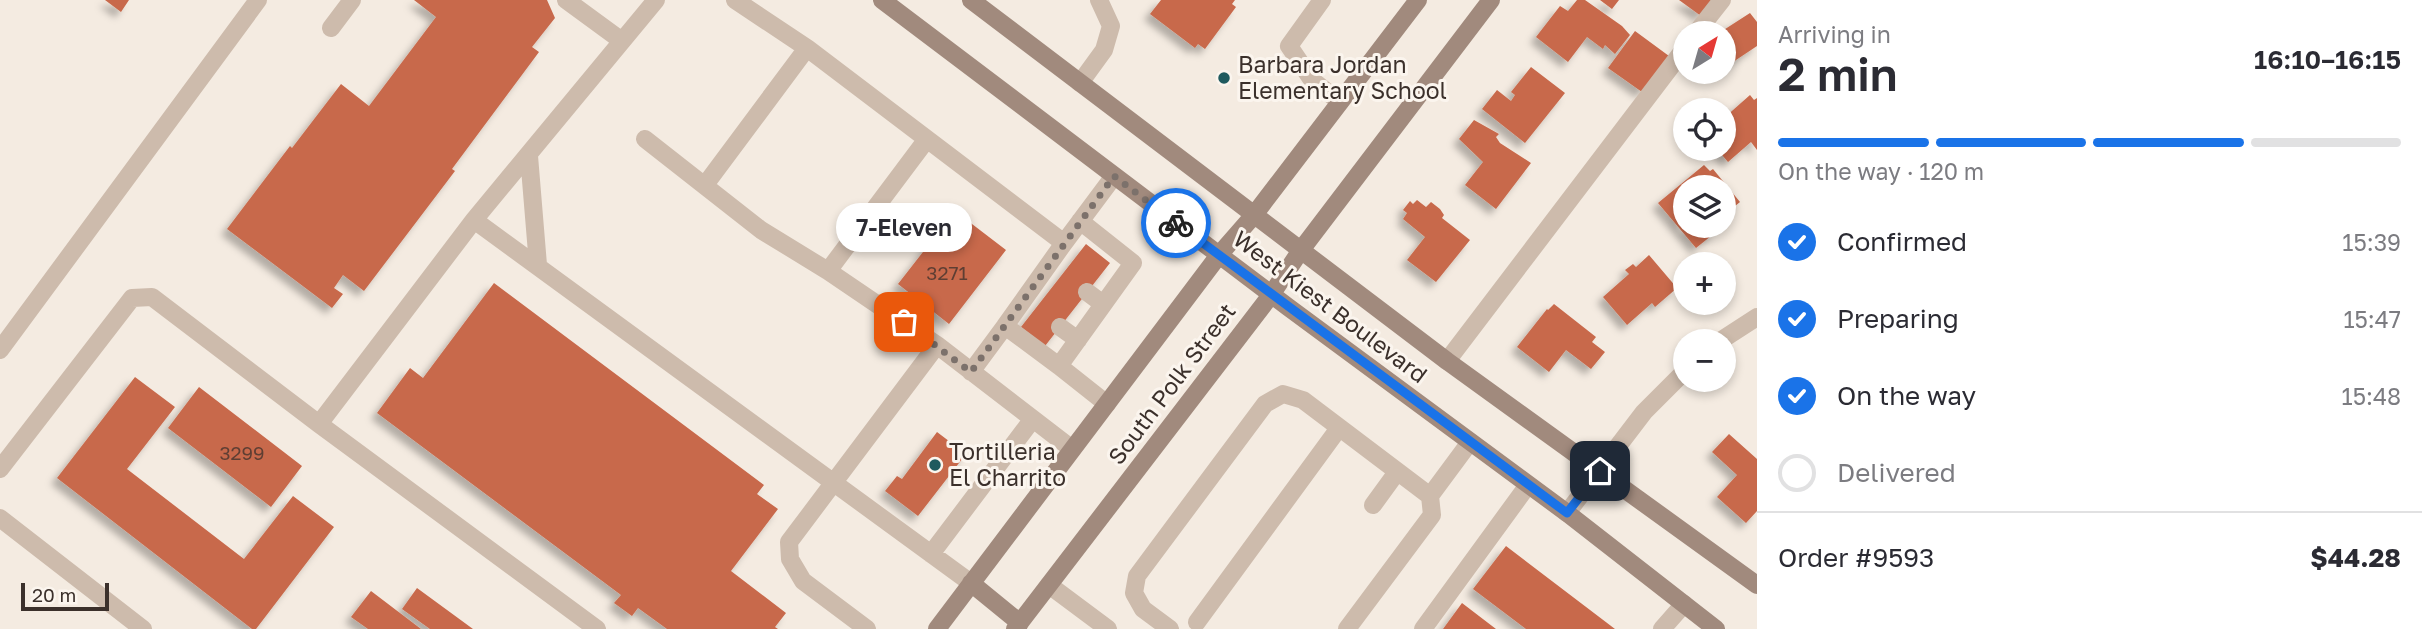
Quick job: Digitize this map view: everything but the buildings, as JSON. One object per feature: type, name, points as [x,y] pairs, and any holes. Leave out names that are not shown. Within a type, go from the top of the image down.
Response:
[{"type":"main road","name":"West Kiest Boulevard","points":[[882,0],[1271,295],[1567,513],[1716,629]]},
{"type":"main road","name":"West Kiest Boulevard","points":[[971,0],[1447,361],[1757,585]]},
{"type":"main road","name":"South Polk Street","points":[[936,629],[1219,255],[1254,215],[1418,0]]},
{"type":"main road","name":"South Polk Street","points":[[1021,627],[1049,585],[1271,295],[1301,250],[1491,0]]},
{"type":"main road","points":[[971,583],[1021,627]]},
{"type":"street","points":[[0,350],[258,0]]},
{"type":"street","points":[[331,28],[352,0]]},
{"type":"street","points":[[566,0],[622,41]]},
{"type":"street","points":[[319,424],[474,220],[656,0]]},
{"type":"street","points":[[735,0],[807,48],[1064,243]]},
{"type":"street","points":[[1080,83],[1104,50],[1111,26],[1099,0]]},
{"type":"street","points":[[1322,0],[1289,46],[1312,80],[1340,102]]},
{"type":"street","points":[[1705,21],[1721,0]]},
{"type":"street","points":[[705,185],[807,48]]},
{"type":"street","points":[[1447,361],[1673,64]]},
{"type":"street","points":[[645,139],[761,230],[828,271],[937,345],[1072,449]]},
{"type":"street","points":[[828,271],[927,139]]},
{"type":"street","points":[[529,156],[538,265]]},
{"type":"street","points":[[971,372],[1005,326],[1030,303],[1056,268],[1064,243],[1114,176]]},
{"type":"street","points":[[474,220],[971,583]]},
{"type":"street","points":[[1059,366],[1133,262],[1080,222]]},
{"type":"street","points":[[1087,292],[1103,304]]},
{"type":"street","points":[[0,469],[132,298],[152,297],[597,629]]},
{"type":"street","points":[[1736,331],[1757,317]]},
{"type":"street","points":[[1005,326],[1107,404]]},
{"type":"street","points":[[1060,327],[1078,340]]},
{"type":"street","points":[[867,629],[803,581],[790,559],[789,542],[937,345]]},
{"type":"street","points":[[1567,513],[1644,412],[1673,383]]},
{"type":"street","points":[[1170,629],[1143,609],[1134,593],[1137,576],[1265,404],[1283,394],[1303,400],[1430,496]]},
{"type":"street","points":[[931,554],[1032,420]]},
{"type":"street","points":[[1197,622],[1339,428]]},
{"type":"street","points":[[1347,629],[1432,515],[1430,496],[1470,442]]},
{"type":"street","points":[[1373,505],[1397,472]]},
{"type":"street","points":[[1423,629],[1528,485]]},
{"type":"street","points":[[0,518],[143,629]]},
{"type":"street","points":[[1049,585],[1108,629]]},
{"type":"street","points":[[1662,629],[1684,604]]},
{"type":"way so far","points":[[904,322],[971,372],[1114,176],[1176,223]]},
{"type":"place","name":"Barbara Jordan Elementary School","points":[[1224,78]]},
{"type":"place","name":"7-Eleven","points":[[904,322]]},
{"type":"place","name":"Tortilleria El Charrito","points":[[935,465]]},
{"type":"route","points":[[1176,223],[1567,513],[1600,471]]}]
